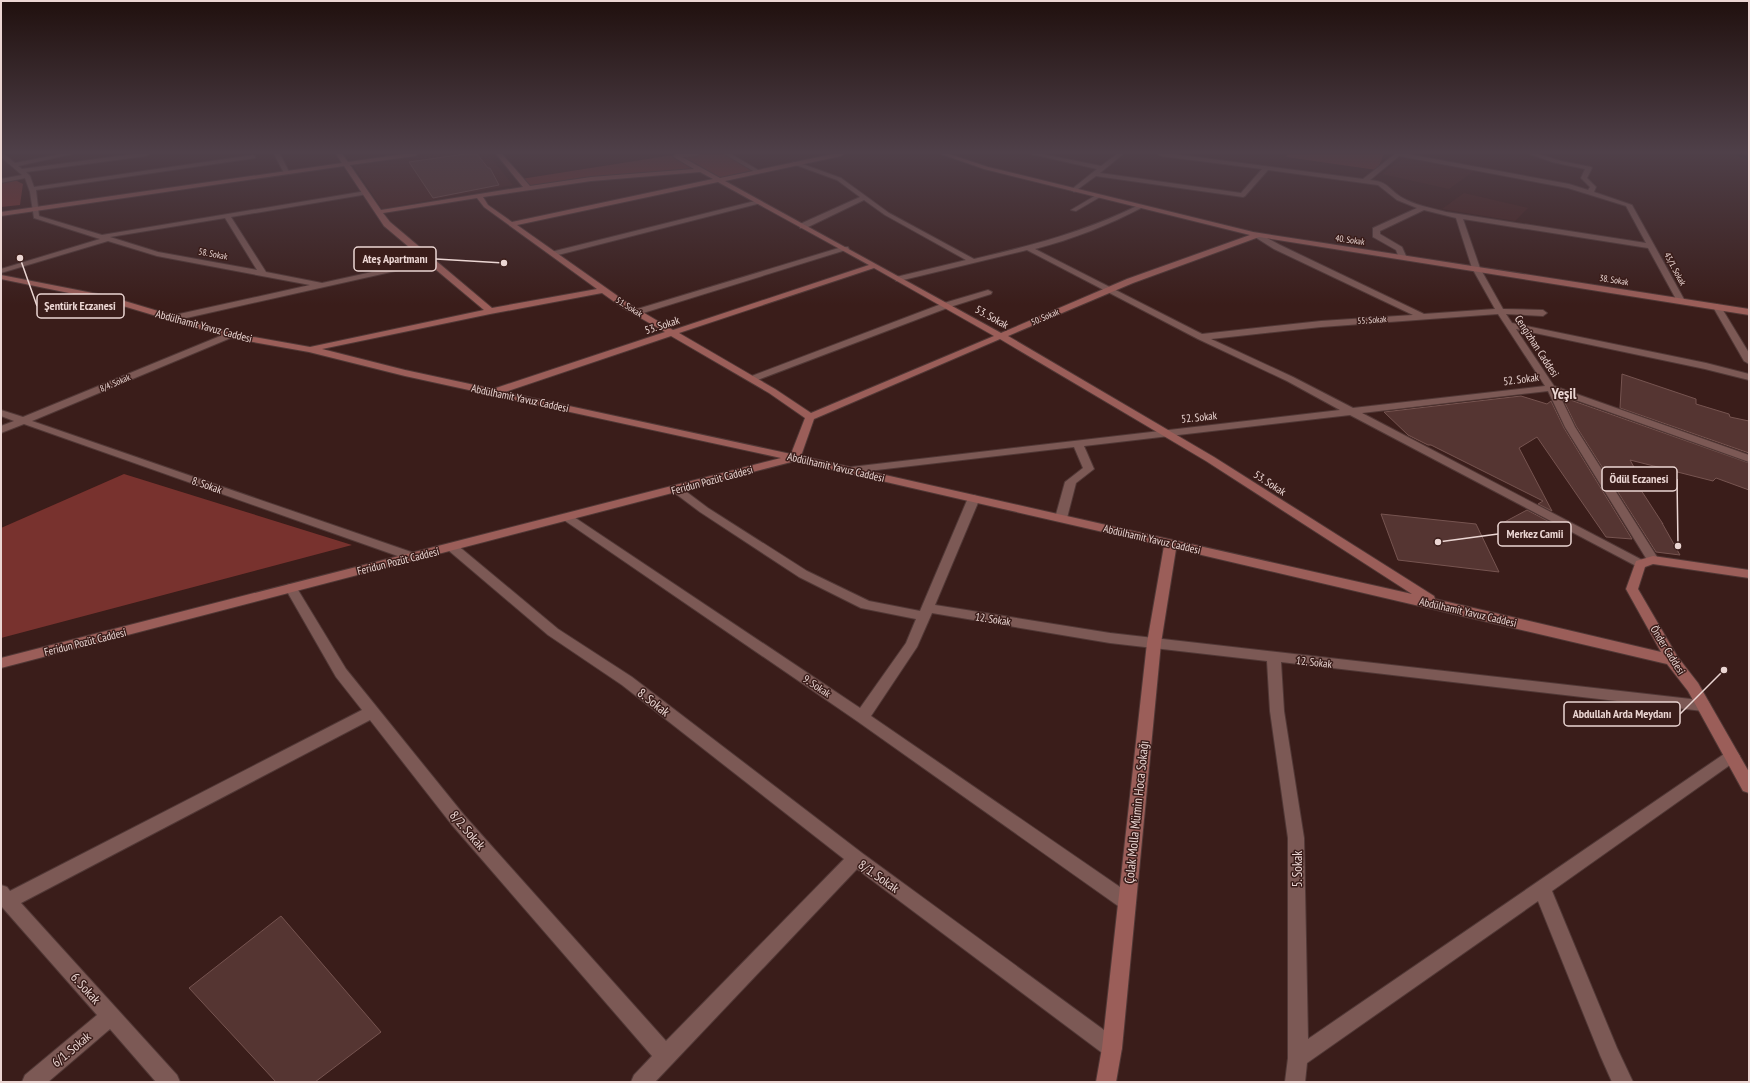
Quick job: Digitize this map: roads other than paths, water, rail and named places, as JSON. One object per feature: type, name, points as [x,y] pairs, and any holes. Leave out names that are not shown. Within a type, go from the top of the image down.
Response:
[{"type":"street","points":[[34,205],[35,210]]},
{"type":"street","points":[[1,214],[71,205]]},
{"type":"street","points":[[1,271],[105,238],[296,205]]},
{"type":"street","points":[[374,205],[387,224],[490,311]]},
{"type":"street","points":[[379,212],[426,205]]},
{"type":"street","name":"51. Sokak","points":[[485,205],[636,312],[752,379],[810,417]]},
{"type":"street","points":[[511,224],[601,205]]},
{"type":"street","points":[[554,254],[749,205]]},
{"type":"street","points":[[764,205],[875,265]]},
{"type":"street","points":[[803,226],[849,205]]},
{"type":"street","points":[[875,205],[887,214],[973,261]]},
{"type":"street","points":[[1074,210],[1083,205]]},
{"type":"street","name":"40. Sokak","points":[[1135,205],[1258,235],[1476,268]]},
{"type":"street","points":[[1413,205],[1422,208],[1459,216],[1652,246]]},
{"type":"street","name":"43/1. Sokak","points":[[1628,205],[1652,246],[1681,301]]},
{"type":"street","points":[[899,279],[1054,242],[1105,223],[1141,206]]},
{"type":"street","points":[[1402,256],[1400,249],[1376,235],[1376,230],[1422,208]]},
{"type":"street","name":"58. Sokak","points":[[35,210],[36,217],[157,254],[322,285],[431,261]]},
{"type":"street","points":[[1,218],[26,211]]},
{"type":"street","points":[[227,216],[263,274]]},
{"type":"street","name":"Cengizhan Caddesi","points":[[1459,216],[1476,268],[1500,311],[1551,388],[1570,427],[1653,560]]},
{"type":"street","points":[[1258,235],[1277,247],[1423,316]]},
{"type":"street","name":"50. Sokak","points":[[810,417],[1110,289],[1258,235]]},
{"type":"street","points":[[1028,248],[1201,337],[1290,379],[1640,564],[1653,560],[1749,574]]},
{"type":"street","points":[[636,312],[845,249]]},
{"type":"street","name":"53. Sokak","points":[[494,392],[673,334],[875,265],[1001,336],[1210,459],[1436,604]]},
{"type":"street","name":"38. Sokak","points":[[1476,268],[1749,312]]},
{"type":"street","name":"Abdülhamit Yavuz Caddesi","points":[[1,277],[105,298],[230,335],[309,349],[405,373],[851,470],[1436,604],[1672,660]]},
{"type":"street","points":[[173,318],[322,285]]},
{"type":"street","points":[[309,349],[490,311],[604,290]]},
{"type":"street","points":[[752,379],[946,305],[988,292]]},
{"type":"street","points":[[1717,307],[1749,361]]},
{"type":"street","name":"55. Sokak","points":[[1201,337],[1321,324],[1423,316],[1500,311],[1543,313]]},
{"type":"street","points":[[1510,325],[1706,366],[1749,377]]},
{"type":"street","name":"8/4. Sokak","points":[[1,430],[230,335]]},
{"type":"street","points":[[1551,388],[1749,459]]},
{"type":"street","name":"52. Sokak","points":[[851,470],[1551,388]]},
{"type":"street","name":"8. Sokak","points":[[1,413],[413,557]]},
{"type":"street","points":[[795,458],[810,417]]},
{"type":"street","points":[[1061,518],[1071,482],[1088,469],[1078,444]]},
{"type":"street","name":"Feridun Pozüt Caddesi","points":[[1,663],[795,458]]},
{"type":"street","name":"12. Sokak","points":[[676,489],[704,510],[803,574],[866,605],[1110,638],[1703,705]]},
{"type":"street","points":[[862,717],[912,644],[974,498]]},
{"type":"street","name":"9. Sokak","points":[[567,518],[862,717],[1127,902]]},
{"type":"street","name":"Çolak Molla Mümin Hoca Sokağı","points":[[1106,1082],[1112,1048],[1154,643],[1171,543]]},
{"type":"street","name":"8. Sokak","points":[[452,547],[553,632],[627,681],[856,858]]},
{"type":"street","name":"Önder Caddesi","points":[[1640,564],[1632,589],[1672,660],[1693,687],[1749,786]]},
{"type":"street","name":"8/2. Sokak","points":[[291,588],[341,673],[458,820],[666,1056]]},
{"type":"street","name":"5. Sokak","points":[[1274,657],[1277,710],[1296,838],[1298,1058],[1295,1082]]},
{"type":"street","points":[[4,897],[372,712]]},
{"type":"street","points":[[1298,1058],[1732,756]]},
{"type":"street","name":"8/1. Sokak","points":[[641,1082],[856,858],[1112,1048]]},
{"type":"street","points":[[1542,888],[1610,1056],[1623,1082]]},
{"type":"street","name":"6. Sokak","points":[[4,897],[170,1082]]},
{"type":"street","name":"6/1. Sokak","points":[[32,1082],[111,1016]]},
{"type":"place","name":"Şentürk Eczanesi","points":[[20,258]]},
{"type":"place","name":"Ateş Apartmanı","points":[[504,263]]},
{"type":"place","name":"Merkez Camii","points":[[1438,542]]},
{"type":"place","name":"Ödül Eczanesi","points":[[1678,546]]},
{"type":"place","name":"Abdullah Arda Meydanı","points":[[1724,670]]},
{"type":"district","name":"Yeşil","points":[[1564,394]]}]
